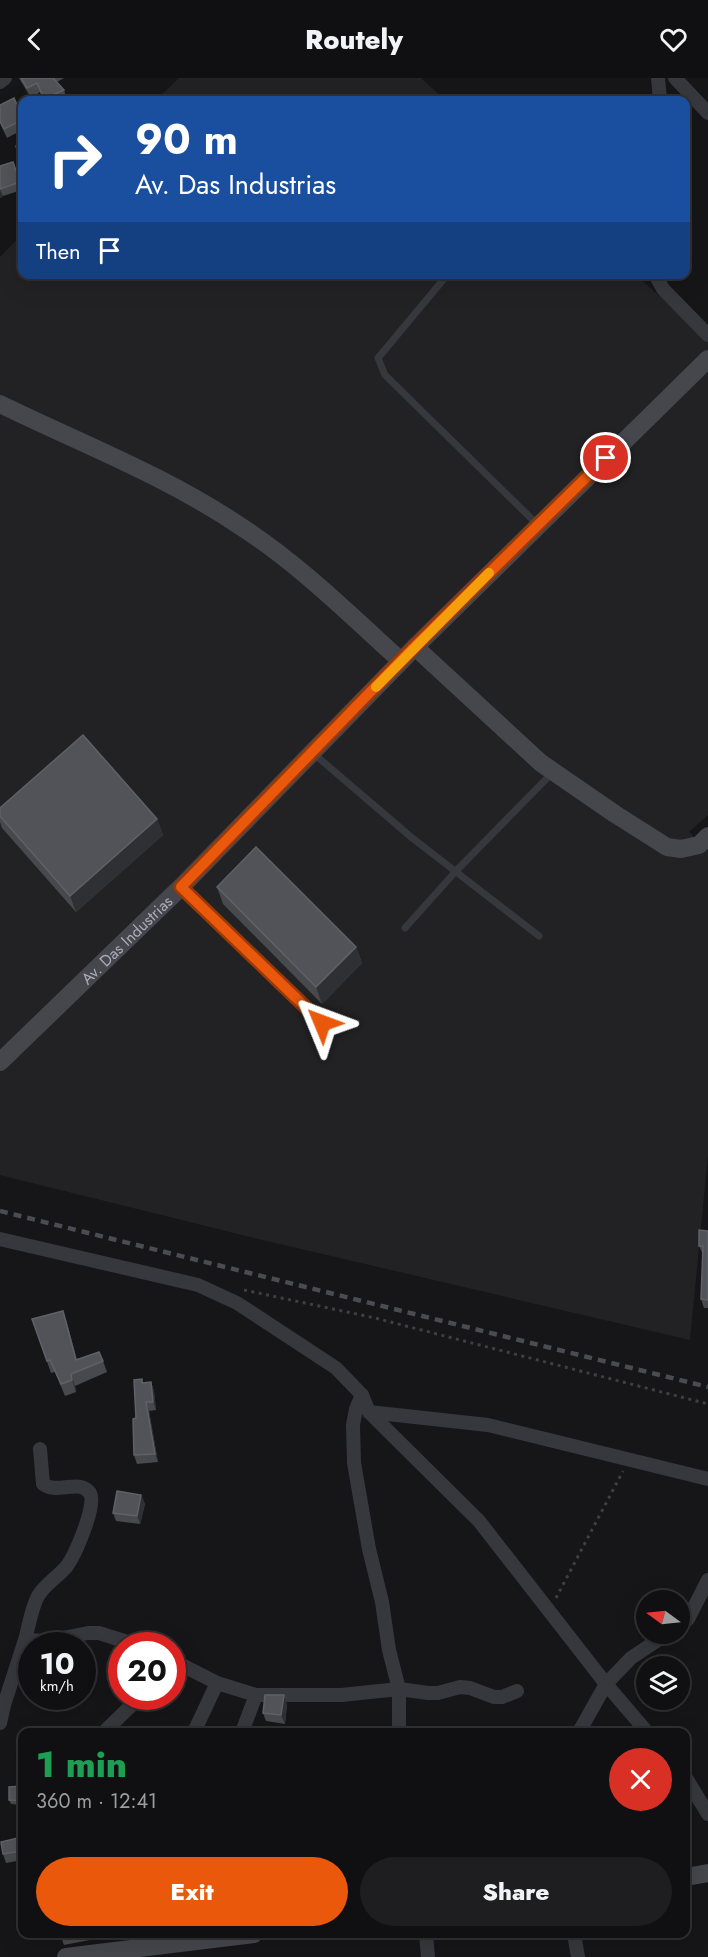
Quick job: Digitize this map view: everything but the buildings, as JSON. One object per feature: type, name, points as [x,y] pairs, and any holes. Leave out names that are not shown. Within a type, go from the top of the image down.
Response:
[{"type":"street","points":[[0,82],[5,78]]},
{"type":"street","points":[[658,78],[660,96]]},
{"type":"street","points":[[675,78],[708,113]]},
{"type":"street","points":[[658,279],[663,289],[708,335]]},
{"type":"street","name":"Av. Das Industrias","points":[[0,1062],[181,887],[414,647],[708,359]]},
{"type":"street","points":[[0,404],[198,499],[240,525],[279,552],[315,582],[401,661]]},
{"type":"street","points":[[414,647],[553,772],[615,814],[667,847],[681,849],[699,845],[708,836]]},
{"type":"street","points":[[0,1239],[198,1285],[237,1303],[336,1368],[362,1395],[369,1412],[479,1521],[606,1684],[644,1728]]},
{"type":"street","points":[[362,1395],[353,1425],[354,1463],[369,1549],[382,1602],[389,1650],[399,1689],[399,1728]]},
{"type":"street","points":[[369,1412],[488,1425],[708,1479]]},
{"type":"street","points":[[27,1632],[39,1595],[67,1566],[78,1546],[92,1498],[90,1493],[76,1486],[52,1489],[43,1484],[40,1449]]},
{"type":"street","points":[[690,1615],[708,1580]]},
{"type":"street","points":[[581,1728],[606,1684],[631,1658],[652,1644]]},
{"type":"street","points":[[0,1723],[2,1703],[18,1659]]},
{"type":"street","points":[[186,1668],[217,1683],[256,1695],[341,1695],[399,1689],[428,1693],[460,1687],[470,1688],[494,1697],[502,1697],[518,1691]]},
{"type":"street","points":[[196,1728],[217,1683]]},
{"type":"street","points":[[244,1728],[256,1695]]},
{"type":"street","points":[[108,1728],[127,1710]]},
{"type":"street","points":[[690,1785],[708,1814]]},
{"type":"street","points":[[690,1876],[708,1874]]},
{"type":"street","points":[[66,1957],[99,1954],[167,1939],[184,1938]]},
{"type":"street","points":[[426,1938],[428,1957]]},
{"type":"street","points":[[575,1938],[578,1957]]},
{"type":"lane","points":[[444,279],[378,358],[380,366],[385,375],[538,525]]},
{"type":"lane","points":[[312,753],[411,837],[539,936]]},
{"type":"lane","points":[[405,928],[456,871],[553,772]]},
{"type":"lane","points":[[181,887],[322,1023]]},
{"type":"path","points":[[241,1289],[375,1318],[708,1404]]},
{"type":"path","points":[[549,1610],[628,1460]]},
{"type":"shaded area","points":[[179,78],[421,78],[441,96],[160,96]]},
{"type":"shaded area","points":[[18,238],[18,279],[640,279],[708,340],[708,815],[689,832],[708,849],[708,1155],[690,1340],[250,1237],[0,1175],[0,257]]},
{"type":"railway","points":[[0,1211],[708,1387]]},
{"type":"slow traffic","points":[[376,687],[489,573]]},
{"type":"route","points":[[322,1023],[181,887],[414,647],[606,458]]}]
